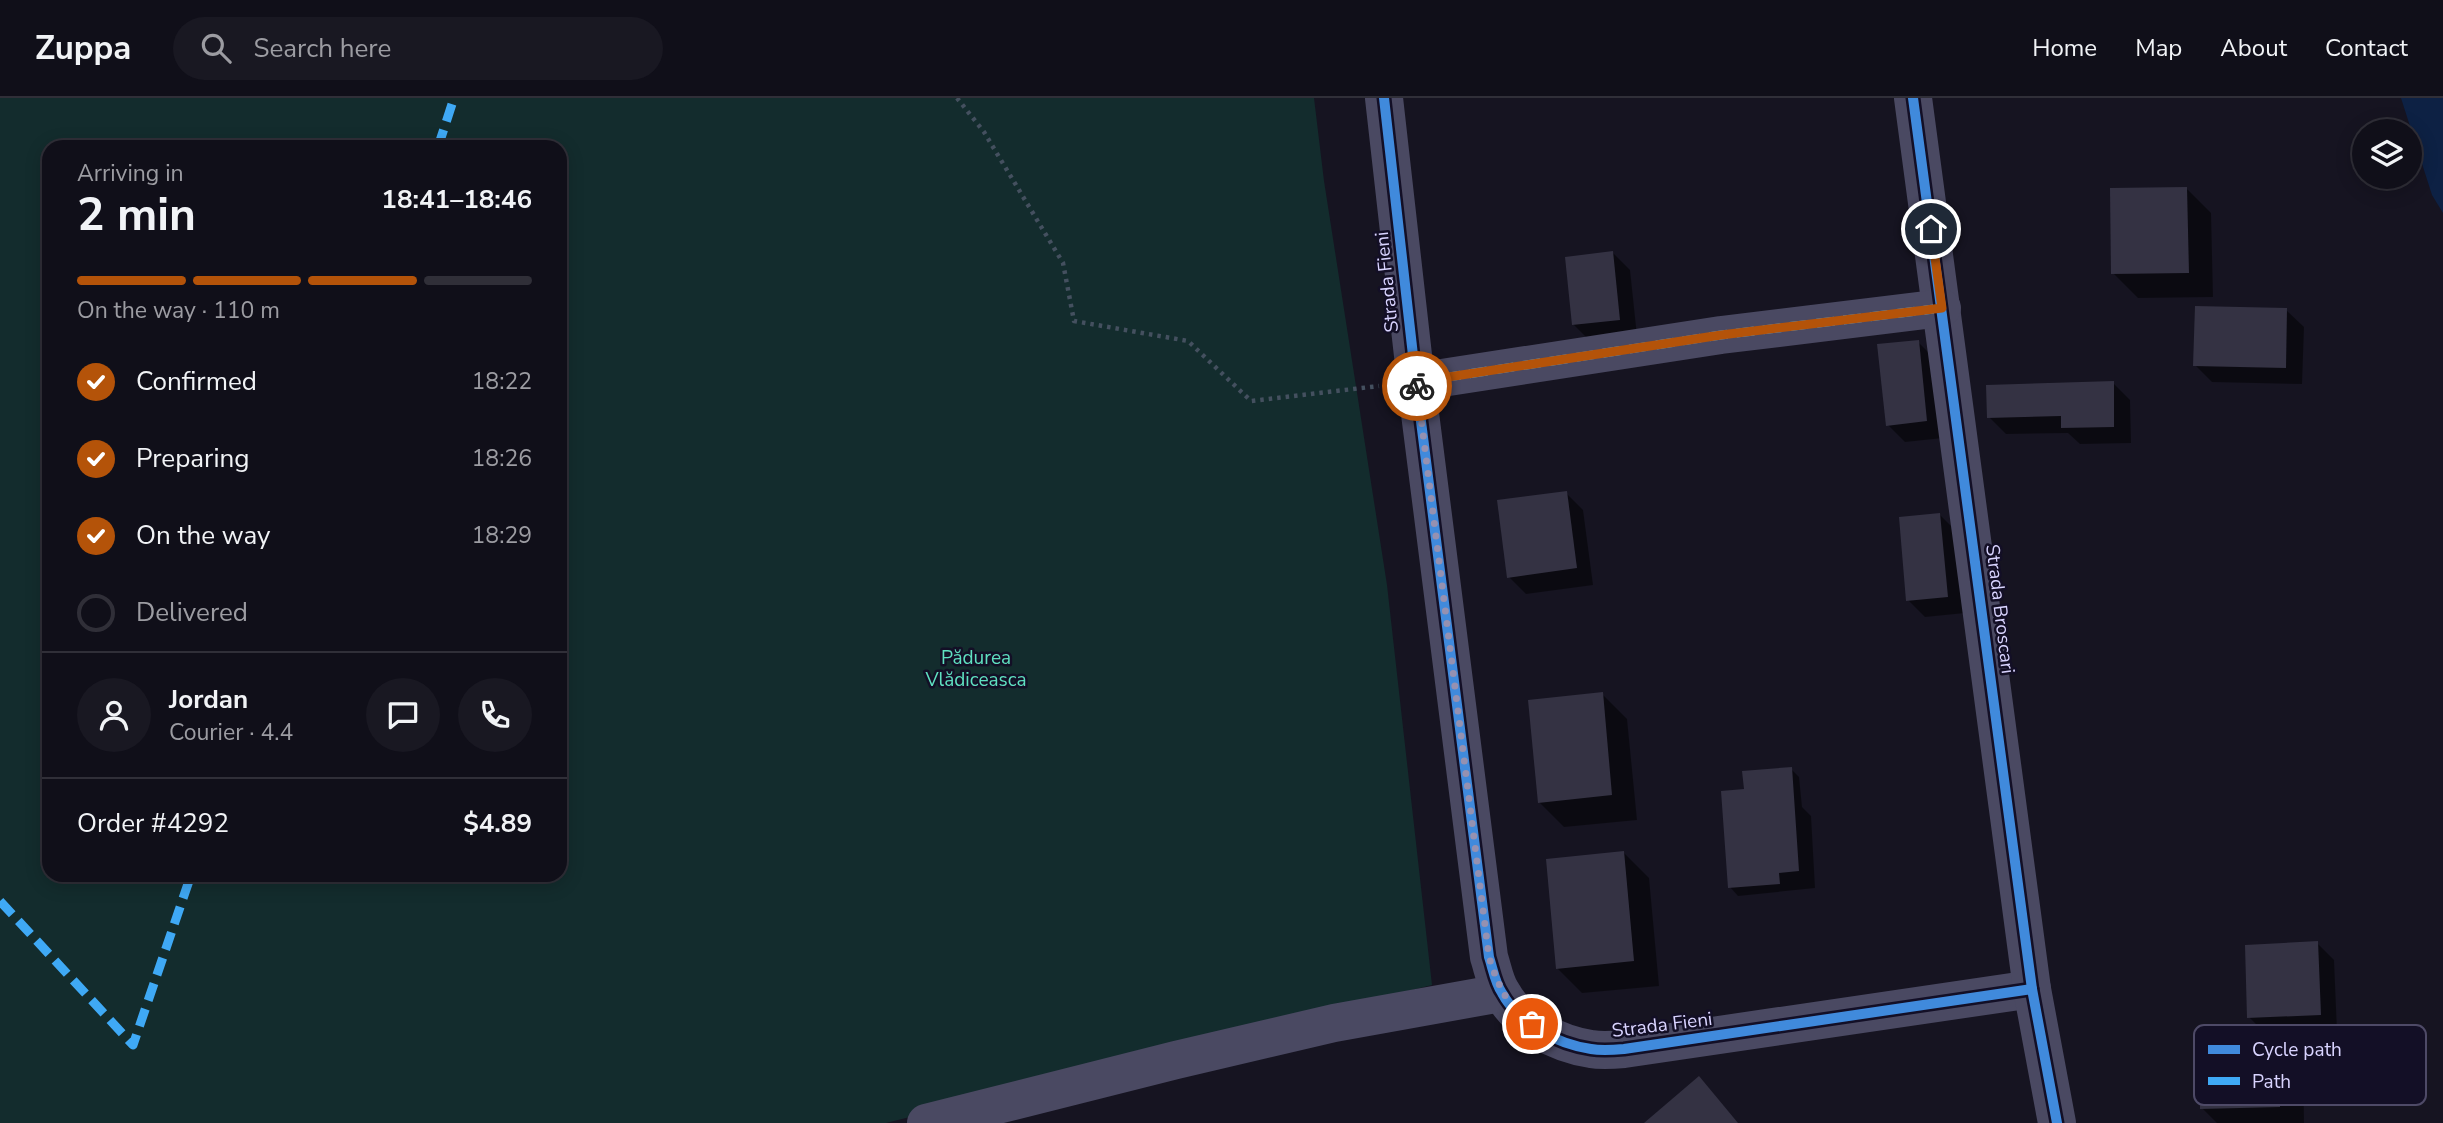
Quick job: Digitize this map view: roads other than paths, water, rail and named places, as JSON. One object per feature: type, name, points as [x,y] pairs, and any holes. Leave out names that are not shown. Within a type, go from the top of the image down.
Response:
[{"type":"street","name":"Strada Fieni","points":[[1384,98],[1416,382],[1489,957],[1501,993],[1519,1016],[1544,1033],[1592,1050],[1624,1049],[2032,989]]},
{"type":"street","name":"Strada Broscari","points":[[1913,98],[2032,989],[2057,1123]]},
{"type":"street","points":[[1416,382],[1721,335],[1942,308]]},
{"type":"street","points":[[926,1123],[1176,1059],[1334,1023],[1501,993]]},
{"type":"water","points":[[2401,98],[2443,98],[2443,213],[2432,195],[2422,164],[2422,119],[2408,119]]},
{"type":"park label","name":"Pădurea Vlădiceasca","points":[[976,669]]}]
